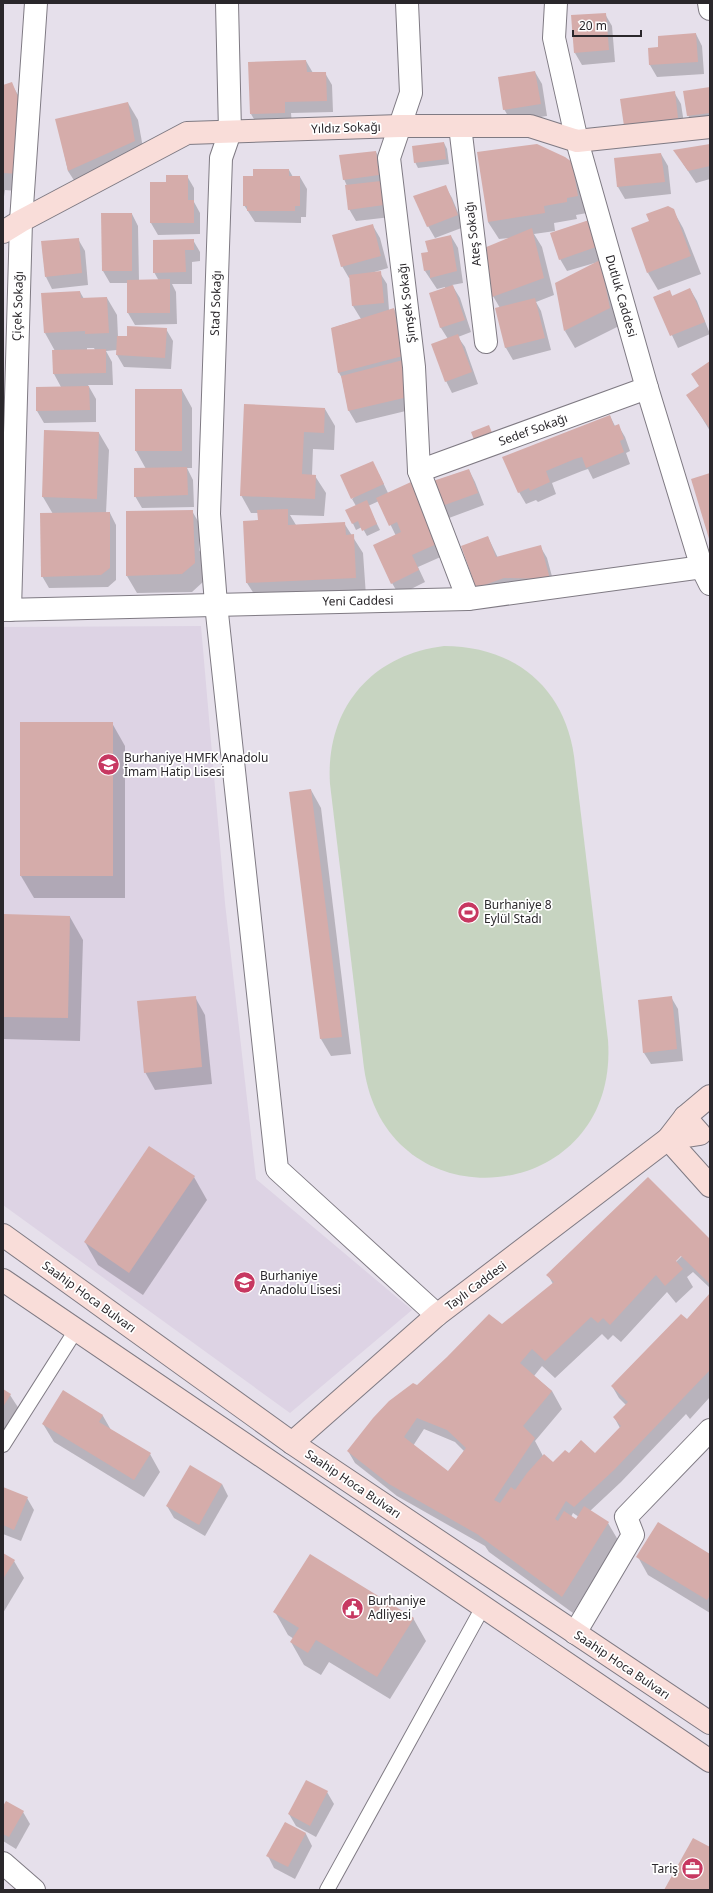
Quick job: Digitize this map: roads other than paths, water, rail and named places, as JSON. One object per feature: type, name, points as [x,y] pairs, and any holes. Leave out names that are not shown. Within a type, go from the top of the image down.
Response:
[{"type":"main road","name":"Yıldız Sokağı","points":[[12,226],[187,133],[400,126],[530,126],[577,141],[710,127]]},
{"type":"main road","name":"Taylı Caddesi","points":[[292,1443],[437,1315],[668,1139],[685,1117],[710,1096]]},
{"type":"main road","name":"Taylı Caddesi","points":[[685,1117],[707,1136]]},
{"type":"main road","name":"Taylı Caddesi","points":[[668,1139],[707,1136]]},
{"type":"main road","points":[[668,1139],[710,1186]]},
{"type":"main road","name":"Saahip Hoca Bulvarı","points":[[3,1235],[292,1443],[710,1723]]},
{"type":"main road","points":[[3,1280],[710,1761]]},
{"type":"street","name":"Çiçek Sokağı","points":[[6,610],[12,226],[36,3]]},
{"type":"street","name":"Stad Sokağı","points":[[227,3],[230,132],[221,158],[210,506],[216,604],[277,1169],[437,1315]]},
{"type":"street","name":"Şimşek Sokağı","points":[[407,3],[412,92],[389,158],[414,367],[418,471],[468,599]]},
{"type":"street","name":"Dutluk Caddesi","points":[[556,3],[554,38],[577,141],[647,388],[707,572]]},
{"type":"street","points":[[709,3],[710,9]]},
{"type":"street","name":"Ateş Sokağı","points":[[460,126],[486,342]]},
{"type":"street","name":"Sedef Sokağı","points":[[418,471],[647,388]]},
{"type":"street","name":"Yeni Caddesi","points":[[6,610],[468,599],[707,572]]},
{"type":"street","points":[[575,1633],[633,1535],[626,1517],[710,1430]]},
{"type":"street","points":[[3,1863],[34,1890]]},
{"type":"lane","points":[[3,1445],[76,1330]]},
{"type":"lane","points":[[327,1890],[483,1607]]},
{"type":"place","name":"Burhaniye HMFK Anadolu İmam Hatip Lisesi","points":[[108,765]]},
{"type":"place","name":"Burhaniye 8 Eylül Stadı","points":[[469,912]]},
{"type":"place","name":"Burhaniye Anadolu Lisesi","points":[[245,1283]]},
{"type":"place","name":"Burhaniye Adliyesi","points":[[352,1608]]},
{"type":"place","name":"Tariş","points":[[693,1869]]}]
